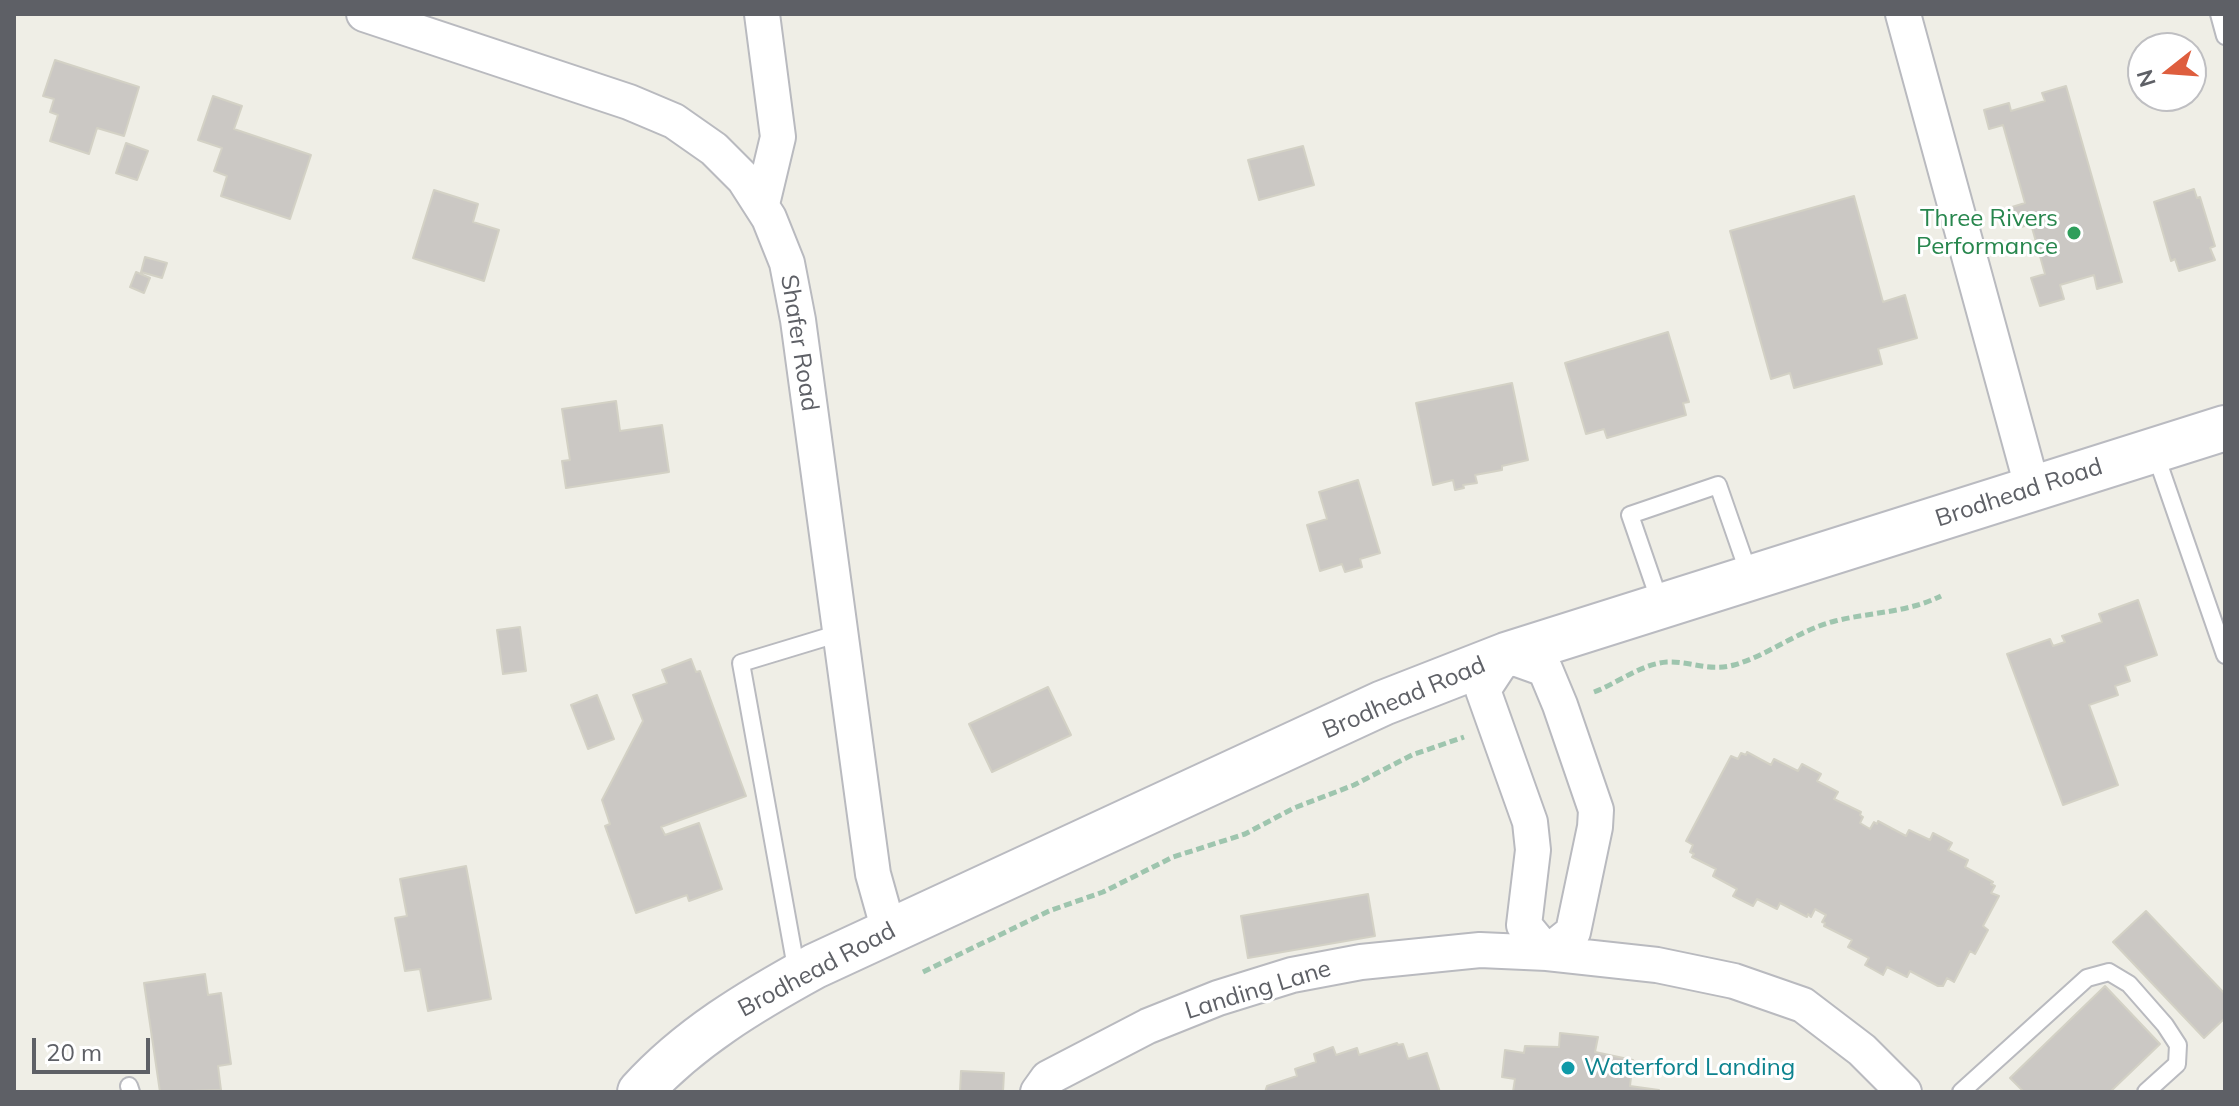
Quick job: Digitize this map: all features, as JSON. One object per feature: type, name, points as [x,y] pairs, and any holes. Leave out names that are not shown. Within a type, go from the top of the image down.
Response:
[{"type":"main road","name":"Brodhead Road","points":[[640,1092],[701,1036],[756,998],[798,975],[1383,703],[1506,655],[2225,428]]},
{"type":"street","name":"Shafer Road","points":[[364,14],[629,102],[674,121],[714,149],[744,179],[762,204],[787,263],[798,320],[873,874],[889,931]]},
{"type":"street","points":[[762,14],[778,137],[762,204]]},
{"type":"street","points":[[1903,14],[2033,490]]},
{"type":"street","points":[[1506,655],[1545,669],[1560,705],[1596,810],[1573,932],[1547,953],[1524,925],[1533,850],[1530,822],[1483,690],[1506,655]]},
{"type":"street","name":"Landing Lane","points":[[1038,1092],[1048,1078],[1148,1026],[1218,998],[1292,975],[1361,962],[1480,950],[1547,953],[1657,965],[1734,981],[1803,1005],[1862,1050],[1904,1092]]},
{"type":"lane","points":[[2219,14],[2225,36]]},
{"type":"lane","points":[[2154,449],[2225,655]]},
{"type":"lane","points":[[1661,606],[1630,515],[1718,485],[1751,578]]},
{"type":"lane","points":[[798,975],[741,663],[840,633]]},
{"type":"lane","points":[[1961,1092],[2087,978],[2109,972],[2129,984],[2178,1045],[2177,1064],[2146,1092]]},
{"type":"path","points":[[1560,705],[1605,688],[1647,667],[1668,662],[1705,668],[1730,666],[1757,657],[1820,625],[1913,608],[1941,596]]},
{"type":"path","points":[[923,972],[1032,918],[1103,892],[1173,857],[1245,834],[1294,808],[1354,785],[1412,755],[1497,726]]},
{"type":"building","points":[[55,60],[139,87],[124,136],[97,128],[89,154],[50,141],[58,115],[50,112],[54,99],[43,96]]},
{"type":"building","points":[[2066,86],[2122,282],[2097,289],[2094,275],[2060,285],[2064,299],[2040,306],[2031,278],[2045,274],[2031,224],[2018,228],[2012,207],[2025,203],[2003,125],[1989,129],[1984,110],[2009,103],[2011,111],[2045,101],[2042,93]]},
{"type":"building","points":[[213,96],[242,106],[234,129],[311,155],[290,219],[221,196],[227,176],[214,171],[222,148],[198,140]]},
{"type":"building","points":[[126,143],[148,151],[137,180],[116,173]]},
{"type":"building","points":[[1303,146],[1314,185],[1259,200],[1248,160]]},
{"type":"building","points":[[2194,189],[2197,198],[2200,197],[2215,246],[2210,248],[2215,260],[2179,271],[2175,259],[2171,261],[2154,202]]},
{"type":"building","points":[[434,190],[478,204],[473,222],[499,230],[484,281],[413,258]]},
{"type":"building","points":[[1854,196],[1883,302],[1905,295],[1917,338],[1878,349],[1882,364],[1794,388],[1790,373],[1771,379],[1730,231]]},
{"type":"building","points":[[145,257],[167,263],[162,278],[141,272]]},
{"type":"building","points":[[136,272],[150,278],[144,293],[130,287]]},
{"type":"building","points":[[1668,332],[1689,402],[1683,403],[1686,415],[1607,438],[1604,429],[1586,434],[1565,363]]},
{"type":"building","points":[[1512,383],[1528,460],[1502,466],[1502,470],[1475,475],[1477,483],[1463,485],[1464,488],[1455,490],[1453,480],[1433,485],[1416,403]]},
{"type":"building","points":[[616,401],[620,431],[662,425],[669,472],[566,488],[562,461],[570,460],[562,409]]},
{"type":"building","points":[[1358,480],[1380,553],[1360,559],[1362,567],[1345,572],[1342,564],[1320,571],[1307,525],[1327,519],[1319,492]]},
{"type":"building","points":[[2138,600],[2157,655],[2125,666],[2130,681],[2115,686],[2118,695],[2089,705],[2118,785],[2063,805],[2007,654],[2050,639],[2053,646],[2065,642],[2062,636],[2102,622],[2099,614]]},
{"type":"building","points":[[520,627],[526,671],[503,674],[497,630]]},
{"type":"building","points":[[691,659],[696,672],[700,671],[746,796],[661,827],[665,835],[699,823],[722,889],[689,901],[687,895],[636,913],[605,826],[610,824],[602,800],[643,721],[633,695],[667,683],[662,670]]},
{"type":"building","points":[[1048,687],[1071,735],[992,772],[969,724]]},
{"type":"building","points":[[597,695],[614,739],[588,749],[571,705]]},
{"type":"building","points":[[1747,752],[1771,765],[1774,759],[1798,771],[1802,764],[1821,774],[1817,781],[1838,792],[1834,799],[1861,812],[1863,817],[1860,823],[1870,829],[1878,821],[1906,836],[1909,830],[1930,840],[1933,833],[1952,843],[1948,850],[1968,860],[1965,867],[1993,882],[1991,884],[1995,886],[1991,893],[1999,896],[1983,926],[1988,930],[1975,954],[1970,951],[1954,982],[1947,978],[1943,986],[1938,986],[1910,971],[1907,977],[1887,967],[1883,975],[1865,965],[1869,958],[1848,947],[1852,940],[1824,926],[1822,922],[1826,915],[1815,909],[1811,917],[1808,914],[1807,917],[1780,903],[1777,909],[1757,899],[1753,906],[1733,896],[1737,889],[1713,876],[1716,869],[1692,857],[1694,854],[1690,852],[1693,845],[1686,841],[1731,756],[1738,759],[1741,753],[1746,755]]},
{"type":"building","points":[[466,866],[491,999],[428,1011],[420,969],[405,971],[395,918],[407,916],[400,879]]},
{"type":"building","points":[[1368,894],[1375,936],[1248,958],[1241,916]]},
{"type":"building","points":[[2146,911],[2225,994],[2225,1018],[2204,1038],[2113,942]]},
{"type":"building","points":[[205,974],[208,995],[221,993],[231,1064],[218,1066],[221,1090],[160,1092],[144,983]]},
{"type":"building","points":[[2105,986],[2160,1044],[2110,1092],[2024,1092],[2010,1078]]},
{"type":"building","name":"Waterford Landing","points":[[1560,1033],[1598,1037],[1595,1052],[1633,1060],[1630,1086],[1659,1092],[1513,1092],[1515,1079],[1502,1077],[1505,1050],[1524,1053],[1525,1046],[1559,1047]]},
{"type":"building","points":[[1397,1043],[1403,1044],[1408,1059],[1427,1053],[1440,1092],[1265,1092],[1267,1086],[1297,1076],[1295,1069],[1316,1062],[1314,1054],[1333,1047],[1336,1055],[1357,1048],[1359,1055]]},
{"type":"building","points":[[961,1071],[1004,1073],[1003,1092],[960,1092]]},
{"type":"place","name":"Three Rivers Performance","points":[[2074,233]]},
{"type":"place","name":"Waterford Landing","points":[[1568,1068]]}]
